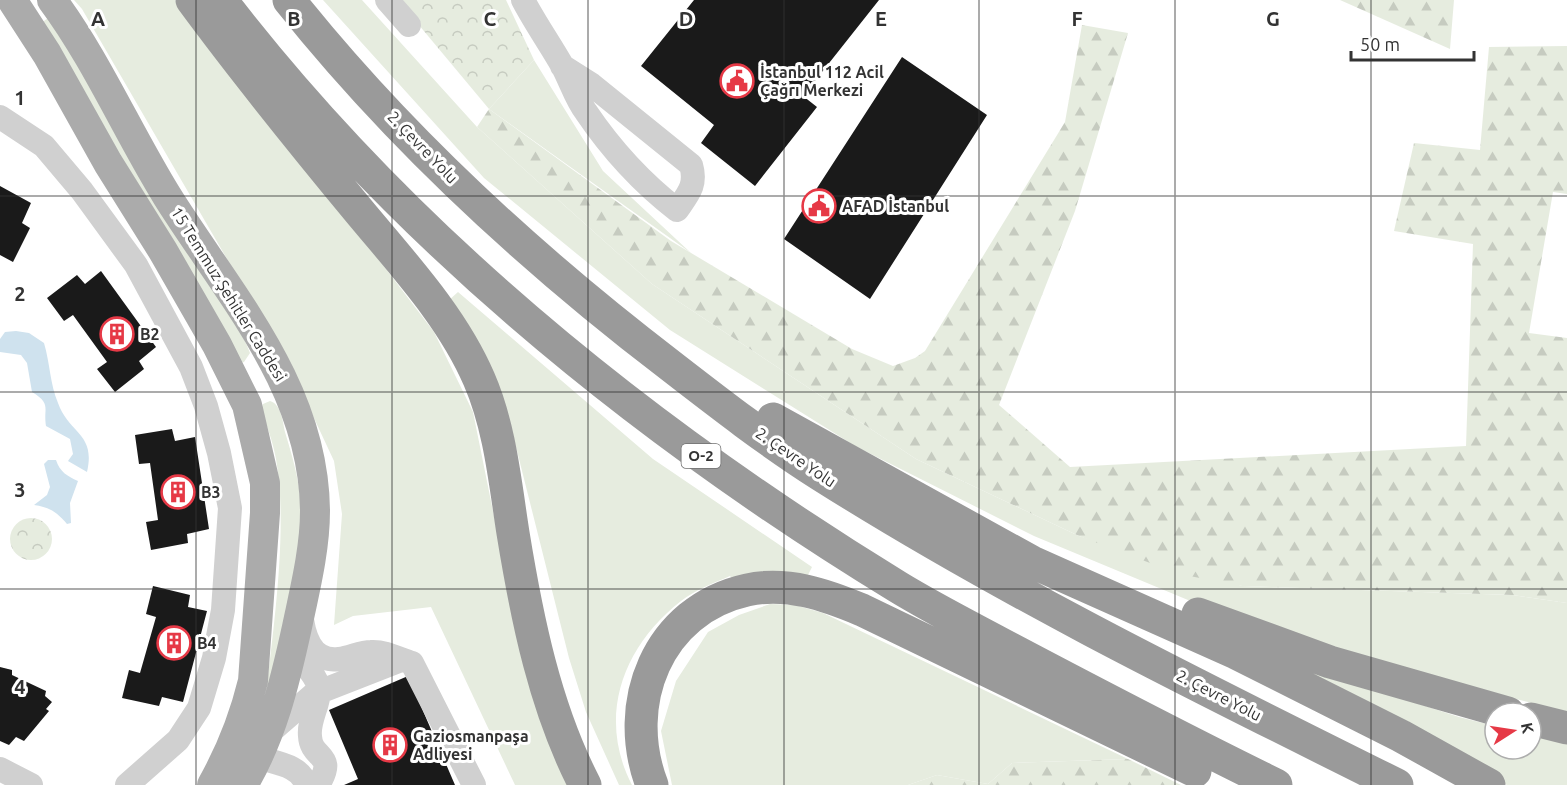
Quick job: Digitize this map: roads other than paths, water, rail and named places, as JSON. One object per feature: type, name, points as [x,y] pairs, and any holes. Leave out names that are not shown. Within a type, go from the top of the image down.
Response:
[{"type":"highway","points":[[192,0],[297,136],[440,312],[469,358],[488,401],[499,447],[522,586],[551,697],[565,741],[585,785]]},
{"type":"highway","name":"O-2","points":[[221,0],[328,126],[443,245],[566,351],[669,433],[789,517],[901,589],[1157,728],[1276,785]]},
{"type":"highway","name":"2. Çevre Yolu","points":[[289,0],[354,75],[454,180],[521,242],[634,338],[765,437],[930,542],[1143,657],[1397,785]]},
{"type":"highway","points":[[634,338],[1032,562],[1236,652],[1401,736],[1489,785]]},
{"type":"highway","points":[[965,525],[1045,551],[1197,613],[1330,663],[1483,706]]},
{"type":"highway","points":[[652,785],[640,738],[641,702],[648,677],[661,650],[675,631],[703,608],[747,590],[771,588],[809,591],[862,610],[1228,785]]},
{"type":"highway","points":[[551,697],[598,785]]},
{"type":"highway","points":[[1543,722],[1567,728]]},
{"type":"main road","name":"15 Temmuz Şehitler Caddesi","points":[[12,0],[229,368],[251,419],[262,466],[265,513],[254,672],[247,706],[212,785]]},
{"type":"main road","name":"15 Temmuz Şehitler Caddesi","points":[[52,0],[162,188],[279,367],[296,407],[314,487],[313,537],[293,645],[257,767]]},
{"type":"main road","points":[[0,24],[17,24],[31,30]]},
{"type":"main road","points":[[229,368],[236,371],[250,370],[261,353],[262,341]]},
{"type":"main road","points":[[251,419],[260,395],[269,391],[287,397],[296,407]]},
{"type":"street","points":[[387,0],[410,25]]},
{"type":"street","points":[[523,0],[540,33],[562,66],[584,111],[648,187],[677,210],[693,186],[694,177],[691,165],[592,85],[562,66]]},
{"type":"street","points":[[0,117],[44,146],[82,191],[136,265],[191,367],[206,406],[230,508],[224,610],[200,708],[178,740],[127,785]]},
{"type":"street","points":[[301,609],[304,635],[315,653],[325,659],[338,659],[371,652],[412,663],[474,785]]},
{"type":"street","points":[[293,645],[297,658],[317,682],[319,691],[309,734],[311,744],[326,761],[326,770],[318,785]]},
{"type":"street","points":[[257,767],[319,691],[401,660]]},
{"type":"street","points":[[257,767],[293,768],[304,776],[306,785]]},
{"type":"street","points":[[0,769],[31,785]]},
{"type":"water","points":[[5,332],[29,333],[44,343],[58,403],[68,421],[85,441],[88,449],[87,472],[68,461],[73,454],[70,439],[46,426],[44,403],[32,392],[27,363],[21,355],[0,352],[0,339]]},
{"type":"water","points":[[48,460],[56,460],[64,473],[78,481],[70,503],[71,523],[67,524],[56,513],[34,505],[47,495],[50,487],[44,464]]},
{"type":"place","name":"İstanbul 112 Acil Çağrı Merkezi","points":[[737,81]]},
{"type":"place","name":"AFAD İstanbul","points":[[819,206]]},
{"type":"place","name":"B2","points":[[117,334]]},
{"type":"place","name":"B3","points":[[178,492]]},
{"type":"place","name":"B4","points":[[174,643]]},
{"type":"place","name":"Gaziosmanpaşa Adliyesi","points":[[390,745]]}]
